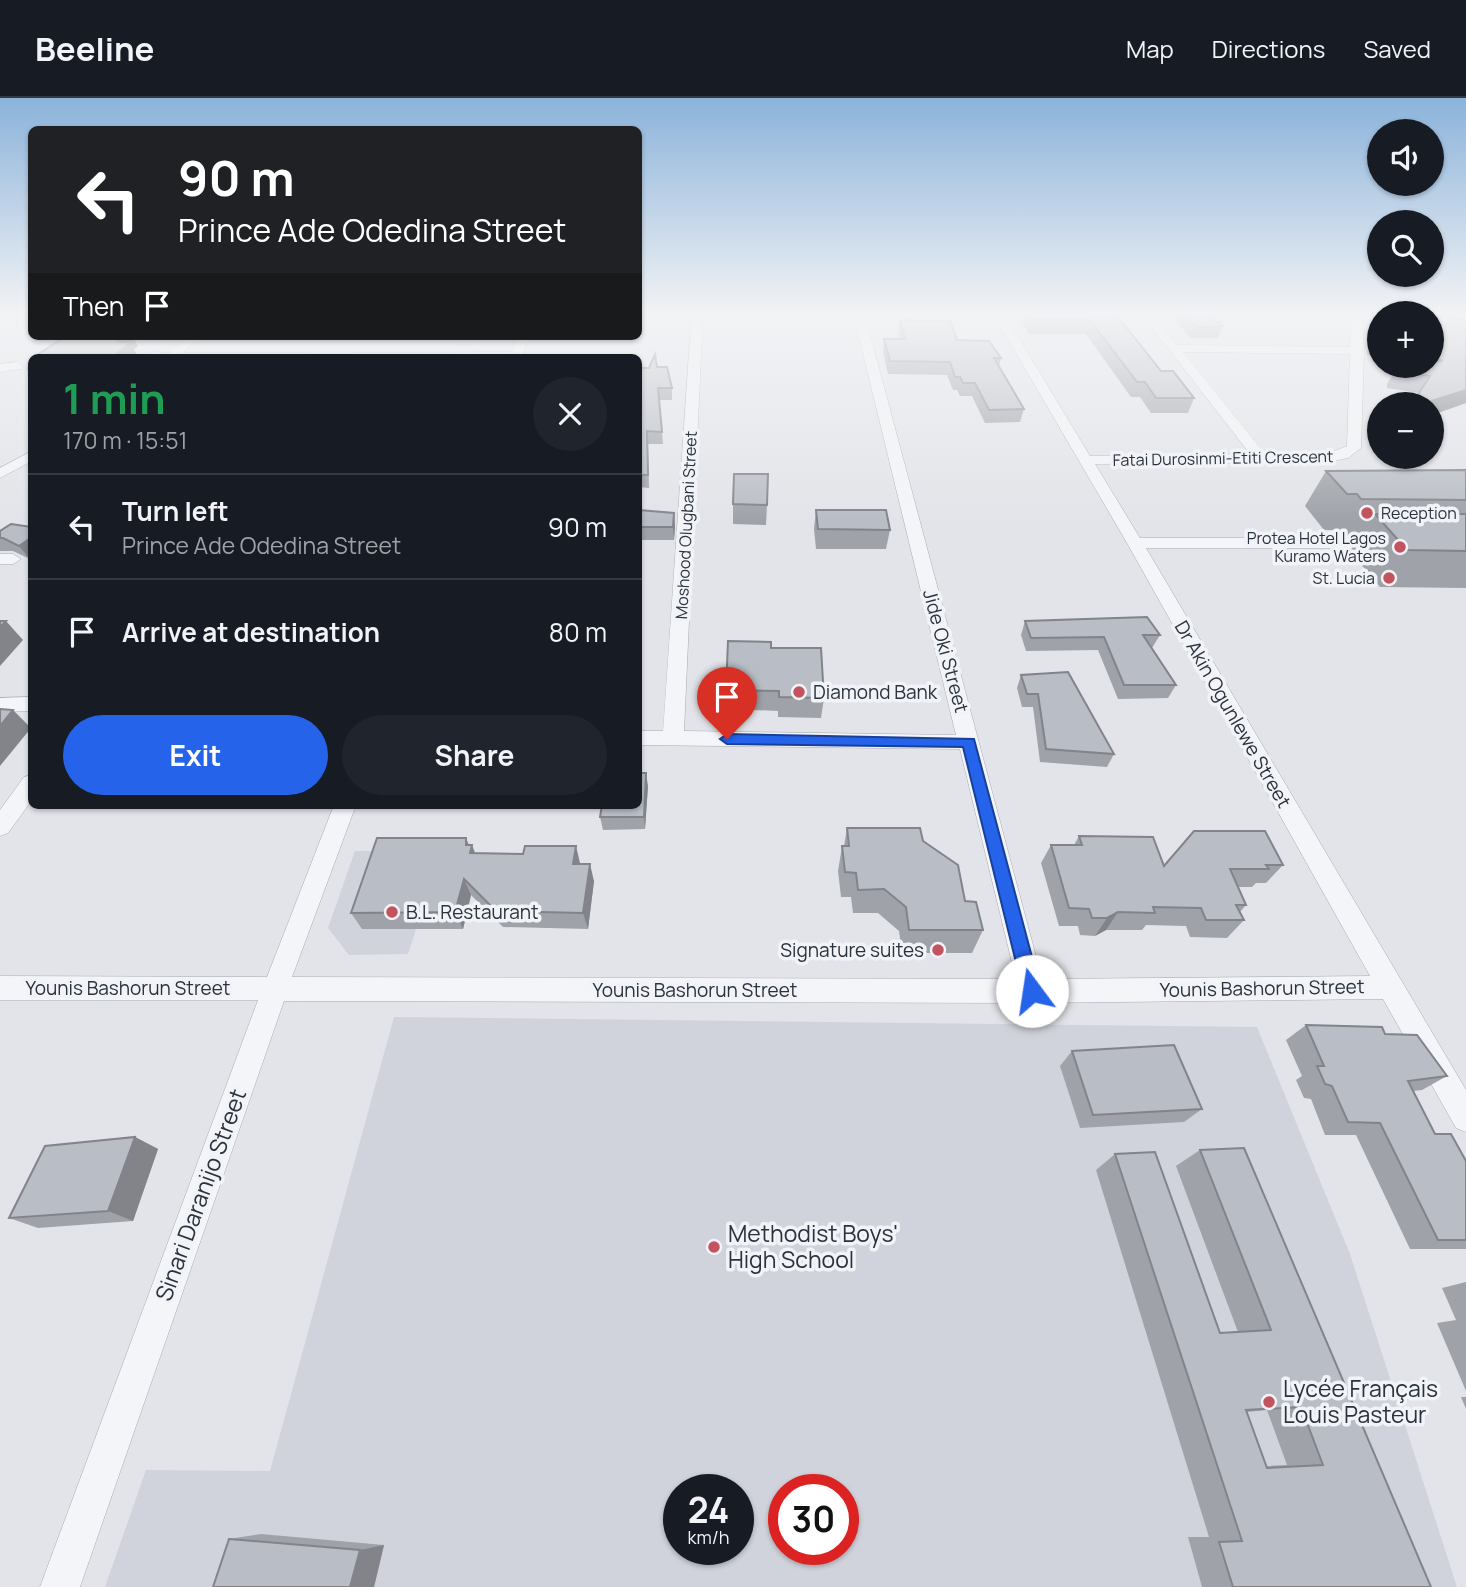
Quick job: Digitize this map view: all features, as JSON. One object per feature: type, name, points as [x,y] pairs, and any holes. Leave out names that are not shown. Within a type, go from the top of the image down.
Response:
[{"type":"street","name":"Moshood Olugbani Street","points":[[673,738],[694,381]]},
{"type":"street","name":"Jide Oki Street","points":[[876,381],[1032,991]]},
{"type":"street","name":"Dr Akin Ogunlewe Street","points":[[1038,381],[1135,543],[1466,1118]]},
{"type":"street","points":[[1200,381],[1262,460]]},
{"type":"street","name":"Fatai Durosinmi-Etiti Crescent","points":[[1085,460],[1262,460],[1343,455],[1354,448],[1357,381]]},
{"type":"street","points":[[0,474],[28,457]]},
{"type":"street","points":[[1,489],[28,474]]},
{"type":"street","points":[[1135,543],[1411,543]]},
{"type":"street","points":[[0,705],[28,704]]},
{"type":"street","points":[[642,738],[969,742]]},
{"type":"street","points":[[0,827],[28,788]]},
{"type":"street","name":"Sinari Daranijo Street","points":[[60,1587],[275,989],[343,809]]},
{"type":"street","name":"Younis Bashorun Street","points":[[0,988],[1032,991],[1389,987]]},
{"type":"shaded area","points":[[355,851],[448,851],[426,929],[416,929],[408,954],[349,955],[328,928]]},
{"type":"shaded area","name":"Methodist Boys' High School","points":[[394,1017],[1257,1027],[1350,1254],[1457,1587],[105,1587],[146,1470],[270,1471]]},
{"type":"building","points":[[642,381],[670,381],[672,388],[658,388],[662,432],[647,431],[648,475],[642,475]]},
{"type":"building","points":[[1008,381],[1024,409],[989,410],[975,383],[963,383]]},
{"type":"building","points":[[1181,381],[1194,398],[1156,398],[1145,382],[1137,382]]},
{"type":"building","points":[[1426,381],[1466,381],[1466,390],[1444,397],[1444,392],[1420,392]]},
{"type":"building","points":[[1466,470],[1466,500],[1361,499],[1357,494],[1347,494],[1326,471]]},
{"type":"building","points":[[734,474],[768,474],[767,505],[733,504]]},
{"type":"building","points":[[642,510],[674,513],[673,527],[642,527]]},
{"type":"building","points":[[816,510],[886,510],[890,530],[818,529]]},
{"type":"building","points":[[1375,514],[1466,514],[1466,551],[1407,550]]},
{"type":"building","points":[[11,524],[28,526],[28,540],[19,546],[0,538],[0,531]]},
{"type":"building","points":[[1147,617],[1160,635],[1143,635],[1176,685],[1124,685],[1104,637],[1031,638],[1025,621]]},
{"type":"building","points":[[728,641],[771,642],[771,648],[821,648],[824,698],[779,697],[779,691],[726,690]]},
{"type":"building","points":[[1068,672],[1114,754],[1046,749],[1038,694],[1027,694],[1021,675]]},
{"type":"building","points":[[0,709],[13,710],[0,726]]},
{"type":"building","points":[[642,773],[646,773],[644,817],[600,817],[601,809],[642,809]]},
{"type":"building","points":[[847,828],[920,828],[923,841],[958,865],[965,901],[976,902],[983,930],[909,930],[906,907],[884,889],[858,890],[856,873],[845,872],[842,846],[849,846]]},
{"type":"building","points":[[1194,831],[1265,831],[1283,865],[1266,865],[1269,869],[1230,869],[1246,905],[1236,905],[1244,920],[1206,920],[1201,908],[1153,907],[1155,913],[1118,912],[1107,918],[1092,918],[1089,909],[1069,908],[1051,845],[1082,845],[1079,836],[1153,837],[1164,866]]},
{"type":"building","points":[[377,838],[466,838],[466,845],[472,845],[470,853],[523,854],[525,846],[576,846],[573,864],[590,864],[583,913],[496,911],[464,879],[455,912],[351,913]]},
{"type":"building","points":[[1306,1025],[1382,1027],[1385,1034],[1417,1035],[1447,1076],[1408,1081],[1435,1134],[1451,1134],[1466,1161],[1466,1240],[1438,1240],[1380,1123],[1348,1122],[1332,1086],[1325,1084],[1317,1066],[1324,1066]]},
{"type":"building","points":[[1174,1045],[1202,1109],[1093,1115],[1072,1051]]},
{"type":"building","points":[[135,1137],[108,1211],[9,1218],[45,1146]]},
{"type":"building","points":[[1244,1148],[1431,1587],[1233,1587],[1219,1542],[1242,1541],[1115,1154],[1155,1152],[1220,1333],[1271,1330],[1200,1150]],"holes":[[[1301,1407],[1323,1465],[1267,1468],[1246,1410]]]},
{"type":"building","points":[[229,1539],[360,1550],[350,1587],[213,1587]]},
{"type":"place","name":"Reception","points":[[1367,513]]},
{"type":"place","name":"Protea Hotel Lagos Kuramo Waters","points":[[1400,547]]},
{"type":"place","name":"St. Lucia","points":[[1389,578]]},
{"type":"place","name":"Diamond Bank","points":[[799,692]]},
{"type":"place","name":"B.L. Restaurant","points":[[392,912]]},
{"type":"place","name":"Signature suites","points":[[938,950]]},
{"type":"place","name":"Methodist Boys' High School","points":[[714,1247]]},
{"type":"place","name":"Lycée Français Louis Pasteur","points":[[1269,1402]]},
{"type":"route","points":[[727,739],[969,742],[1032,991]]}]
